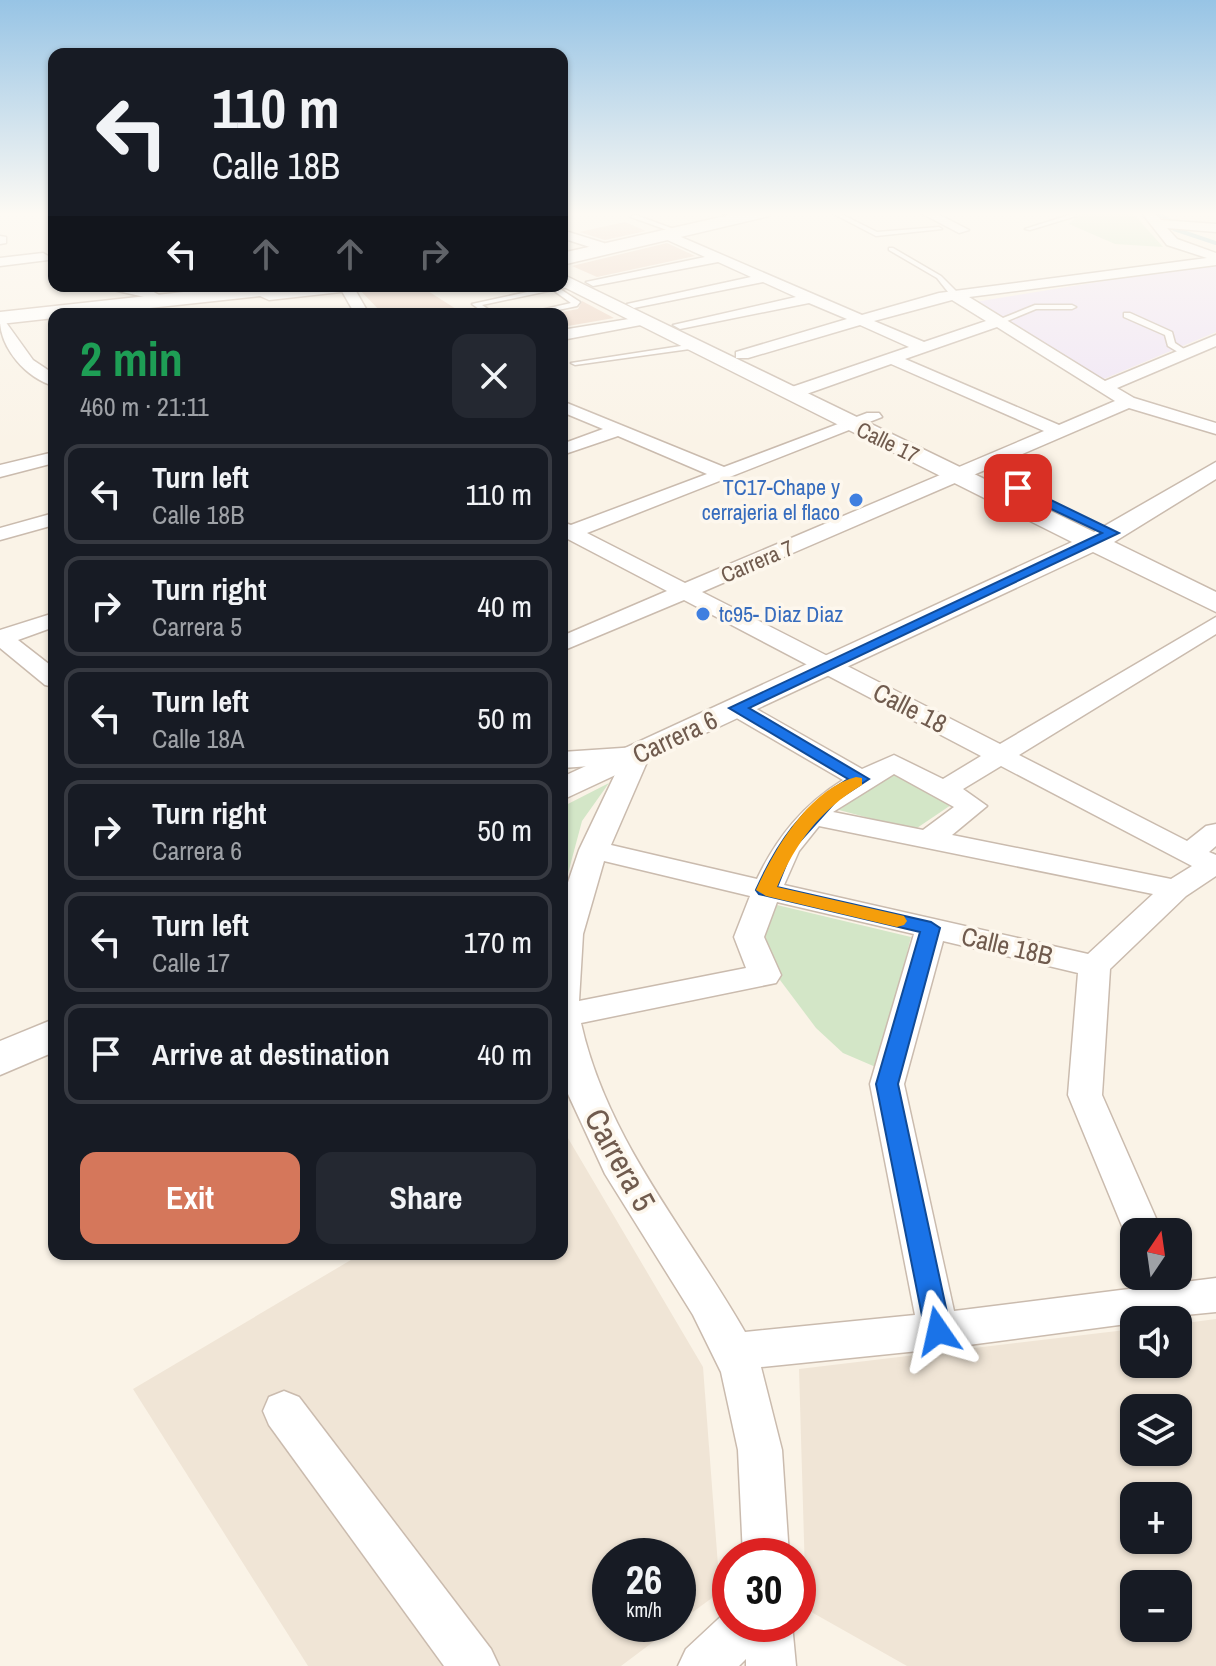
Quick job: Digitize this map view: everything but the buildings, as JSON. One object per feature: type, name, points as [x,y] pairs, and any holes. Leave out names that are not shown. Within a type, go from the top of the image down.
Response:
[{"type":"main road","points":[[95,308],[215,292]]},
{"type":"main road","points":[[111,308],[132,303],[269,292]]},
{"type":"main road","points":[[0,321],[48,314]]},
{"type":"main road","points":[[0,321],[48,317]]},
{"type":"street","name":"Calle 17","points":[[590,290],[638,312],[694,346],[802,390]]},
{"type":"street","points":[[568,333],[721,290]]},
{"type":"street","points":[[791,290],[922,347]]},
{"type":"street","points":[[742,355],[939,297],[993,290]]},
{"type":"street","points":[[955,295],[1128,402],[1216,429]]},
{"type":"street","points":[[680,325],[810,298]]},
{"type":"street","name":"Calle 17","points":[[638,312],[680,325],[863,421],[1103,537],[1216,583]]},
{"type":"street","points":[[0,321],[27,363],[48,377]]},
{"type":"street","points":[[802,390],[997,322]]},
{"type":"street","points":[[1102,388],[1216,340]]},
{"type":"street","points":[[892,359],[1058,431]]},
{"type":"street","name":"Carrera 7","points":[[568,641],[1128,402]]},
{"type":"street","points":[[568,409],[724,474]]},
{"type":"street","points":[[568,529],[863,421]]},
{"type":"street","points":[[568,448],[618,430]]},
{"type":"street","points":[[0,471],[48,459]]},
{"type":"street","name":"Carrera 6","points":[[568,787],[1103,537],[1216,469]]},
{"type":"street","points":[[0,534],[48,521]]},
{"type":"street","name":"Calle 18","points":[[568,531],[1206,861]]},
{"type":"street","name":"Calle 17","points":[[1103,537],[1216,603]]},
{"type":"street","points":[[0,638],[48,622]]},
{"type":"street","points":[[943,790],[1216,624]]},
{"type":"street","points":[[0,638],[48,675]]},
{"type":"street","points":[[737,708],[860,779]]},
{"type":"street","points":[[568,760],[637,755]]},
{"type":"street","name":"Carrera 5","points":[[568,939],[593,850],[637,755]]},
{"type":"street","points":[[568,1027],[765,975],[749,937],[784,848],[831,796],[860,779],[894,763],[973,806],[929,839]]},
{"type":"street","points":[[812,816],[1176,889]]},
{"type":"street","points":[[1137,1218],[1085,1095],[1094,966],[1206,861],[1216,832]]},
{"type":"street","name":"Calle 18B","points":[[593,850],[1094,966]]},
{"type":"street","points":[[931,928],[887,1084],[938,1331]]},
{"type":"street","points":[[0,1059],[48,1037]]},
{"type":"street","name":"Carrera 5","points":[[568,1041],[589,1110],[627,1181],[694,1280],[733,1351],[756,1418],[766,1496],[766,1538]]},
{"type":"street","points":[[733,1351],[938,1331],[1162,1290]]},
{"type":"street","points":[[1175,1290],[1216,1295]]},
{"type":"street","points":[[284,1411],[474,1666]]},
{"type":"street","points":[[703,1666],[729,1642]]},
{"type":"street","points":[[769,1642],[771,1666]]},
{"type":"lane","points":[[557,308],[577,304],[572,290]]},
{"type":"lane","points":[[950,290],[955,295]]},
{"type":"lane","points":[[126,292],[158,299]]},
{"type":"lane","points":[[482,308],[476,304],[522,292]]},
{"type":"lane","points":[[997,322],[1035,307],[1072,307]]},
{"type":"lane","points":[[1127,315],[1169,334],[1171,344],[1186,353]]},
{"type":"lane","points":[[575,363],[694,346]]},
{"type":"shaded area","points":[[1051,290],[1216,290],[1216,332],[1099,381],[975,302]]},
{"type":"shaded area","points":[[568,1138],[703,1367],[716,1538],[712,1538],[712,1598],[696,1610],[696,1538],[592,1538],[592,1642],[653,1642],[621,1666],[308,1666],[133,1389],[351,1260],[568,1260]]},
{"type":"shaded area","points":[[1216,1319],[1216,1666],[907,1666],[816,1615],[816,1538],[804,1538],[799,1369],[1120,1331],[1120,1378],[1192,1378],[1192,1322]]},
{"type":"green space","points":[[892,772],[951,805],[914,830],[839,810]]},
{"type":"green space","points":[[609,783],[582,821],[568,874],[568,804]]},
{"type":"green space","points":[[777,905],[911,937],[878,1068],[843,1053],[816,1028],[777,976],[765,936]]},
{"type":"slow traffic","points":[[856,782],[831,796],[784,848],[766,890],[897,921]]},
{"type":"place","name":"TC17-Chape y cerrajeria el flaco","points":[[856,500]]},
{"type":"place","name":"tc95- Diaz Diaz","points":[[703,614]]},
{"type":"route","points":[[938,1331],[887,1084],[931,928],[766,890],[784,848],[831,796],[860,779],[737,708],[1113,533],[1018,488]]}]
